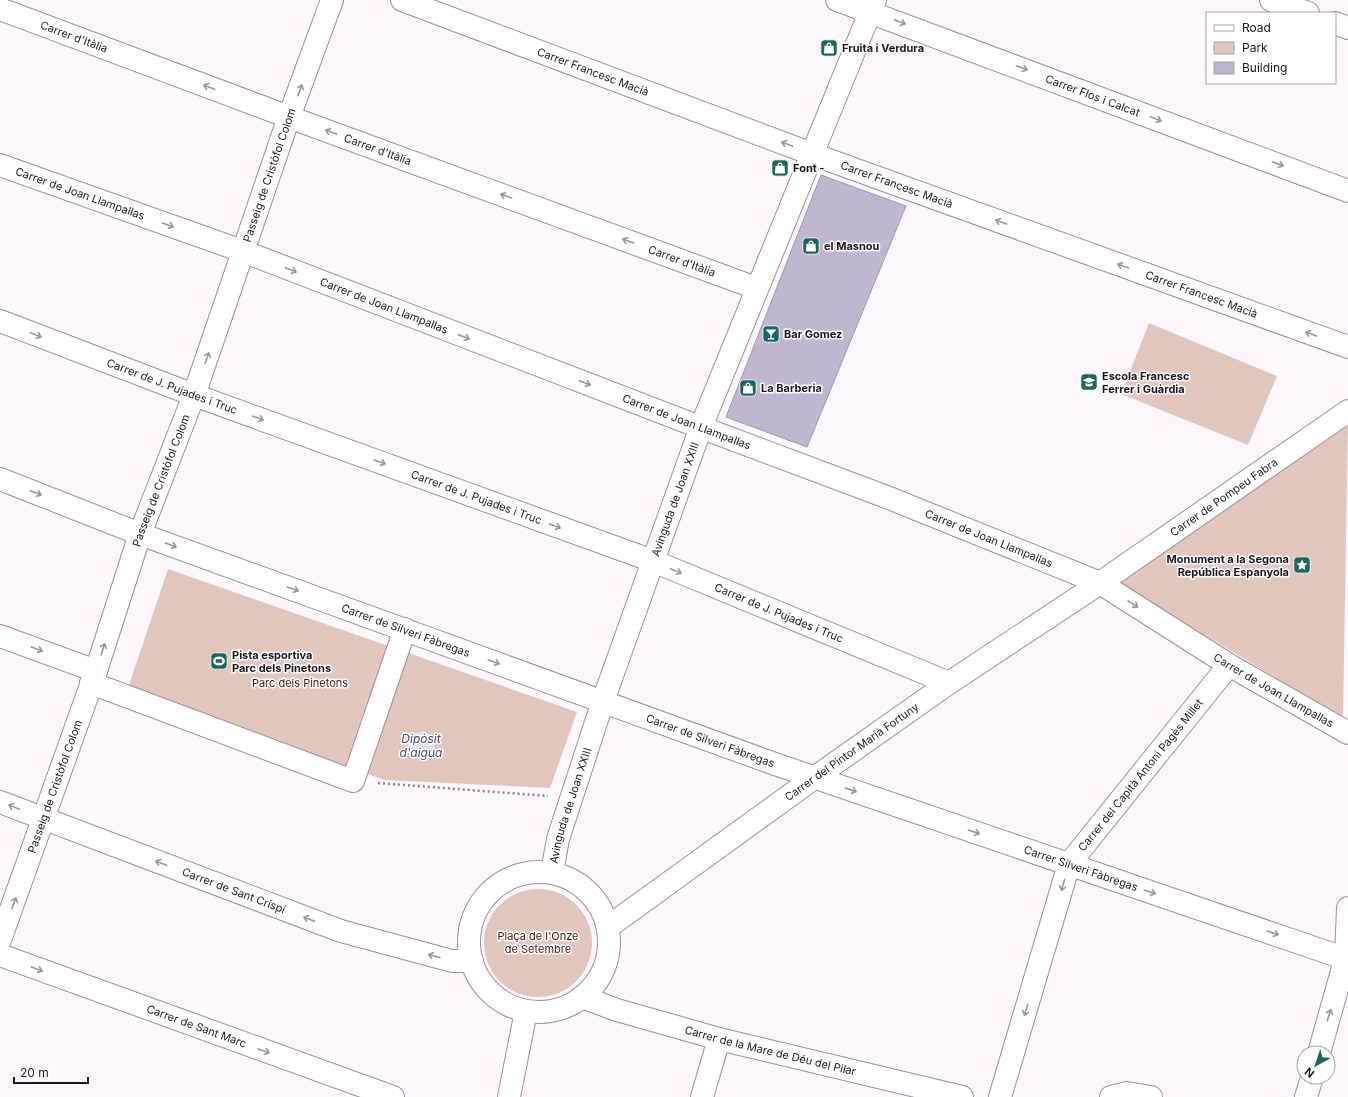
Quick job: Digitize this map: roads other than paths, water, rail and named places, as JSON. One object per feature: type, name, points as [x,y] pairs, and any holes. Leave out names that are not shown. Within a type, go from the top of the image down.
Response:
[{"type":"street","name":"Passeig de Cristòfol Colom","points":[[0,940],[94,677],[140,534],[194,395],[245,252],[289,117],[332,0]]},
{"type":"street","name":"Carrer Francesc Macià","points":[[402,0],[812,154],[1348,347]]},
{"type":"street","name":"Carrer Flos i Calcat","points":[[837,0],[872,6],[1348,191]]},
{"type":"street","points":[[1271,0],[1305,12]]},
{"type":"street","name":"Avinguda de Joan XXIII","points":[[552,872],[558,839],[602,701],[701,428],[756,288],[872,6]]},
{"type":"street","name":"Carrer d'Itàlia","points":[[0,9],[289,117],[756,288]]},
{"type":"street","points":[[1336,23],[1348,28]]},
{"type":"street","name":"Carrer de Joan Llampallas","points":[[0,165],[245,252],[701,428],[884,496],[1100,583],[1229,665],[1348,733]]},
{"type":"street","name":"Carrer de J. Pujades i Truc","points":[[0,321],[194,395],[653,561],[949,683]]},
{"type":"street","name":"Carrer de Pompeu Fabra","points":[[1100,583],[1348,411]]},
{"type":"street","name":"Carrer de Silveri Fàbregas","points":[[0,479],[140,534],[814,778]]},
{"type":"street","name":"Carrer del Pintor Marià Fortuny","points":[[608,927],[814,778],[949,683],[1100,583]]},
{"type":"street","points":[[0,636],[94,677],[353,781],[405,629]]},
{"type":"street","name":"Carrer del Capità Antoni Pagès Millet","points":[[1000,1097],[1069,864],[1229,665]]},
{"type":"street","name":"Carrer Silveri Fàbregas","points":[[814,778],[1335,955],[1347,957]]},
{"type":"street","name":"Carrer de Sant Crispí","points":[[0,802],[341,931],[452,961],[472,961]]},
{"type":"street","points":[[538,870],[552,872],[571,879],[588,891],[601,908],[608,927],[609,948],[604,970],[592,988],[582,997],[570,1005],[557,1010],[543,1012],[526,1011],[512,1006],[493,994],[485,986],[472,961],[469,936],[473,917],[482,900],[496,886],[513,876],[538,870]]},
{"type":"street","points":[[1320,1045],[1347,957],[1348,908]]},
{"type":"street","name":"Carrer de Sant Marc","points":[[0,955],[393,1097]]},
{"type":"street","name":"Carrer de la Mare de Déu del Pilar","points":[[582,997],[618,1010],[719,1039],[962,1097]]},
{"type":"street","points":[[509,1097],[526,1011]]},
{"type":"street","points":[[702,1097],[719,1039]]},
{"type":"street","points":[[1306,1097],[1310,1085]]},
{"type":"street","points":[[1111,1097],[1127,1093],[1151,1097]]},
{"type":"water","name":"Dipòsit d'aigua","points":[[421,732],[431,735],[434,745],[431,755],[421,758],[411,755],[408,745],[411,735]]},
{"type":"place","name":"Fruita i Verdura","points":[[829,48]]},
{"type":"place","name":"Font -","points":[[780,168]]},
{"type":"place","name":"el Masnou","points":[[811,246]]},
{"type":"place","name":"Bar Gomez","points":[[771,334]]},
{"type":"place","name":"Escola Francesc Ferrer i Guàrdia","points":[[1089,382]]},
{"type":"place","name":"La Barberia","points":[[748,388]]},
{"type":"place","name":"Monument a la Segona República Espanyola","points":[[1302,565]]},
{"type":"place","name":"Pista esportiva Parc dels Pinetons","points":[[219,661]]},
{"type":"park label","name":"Parc dels Pinetons","points":[[300,683]]},
{"type":"park label","name":"Plaça de l'Onze de Setembre","points":[[538,942]]}]
